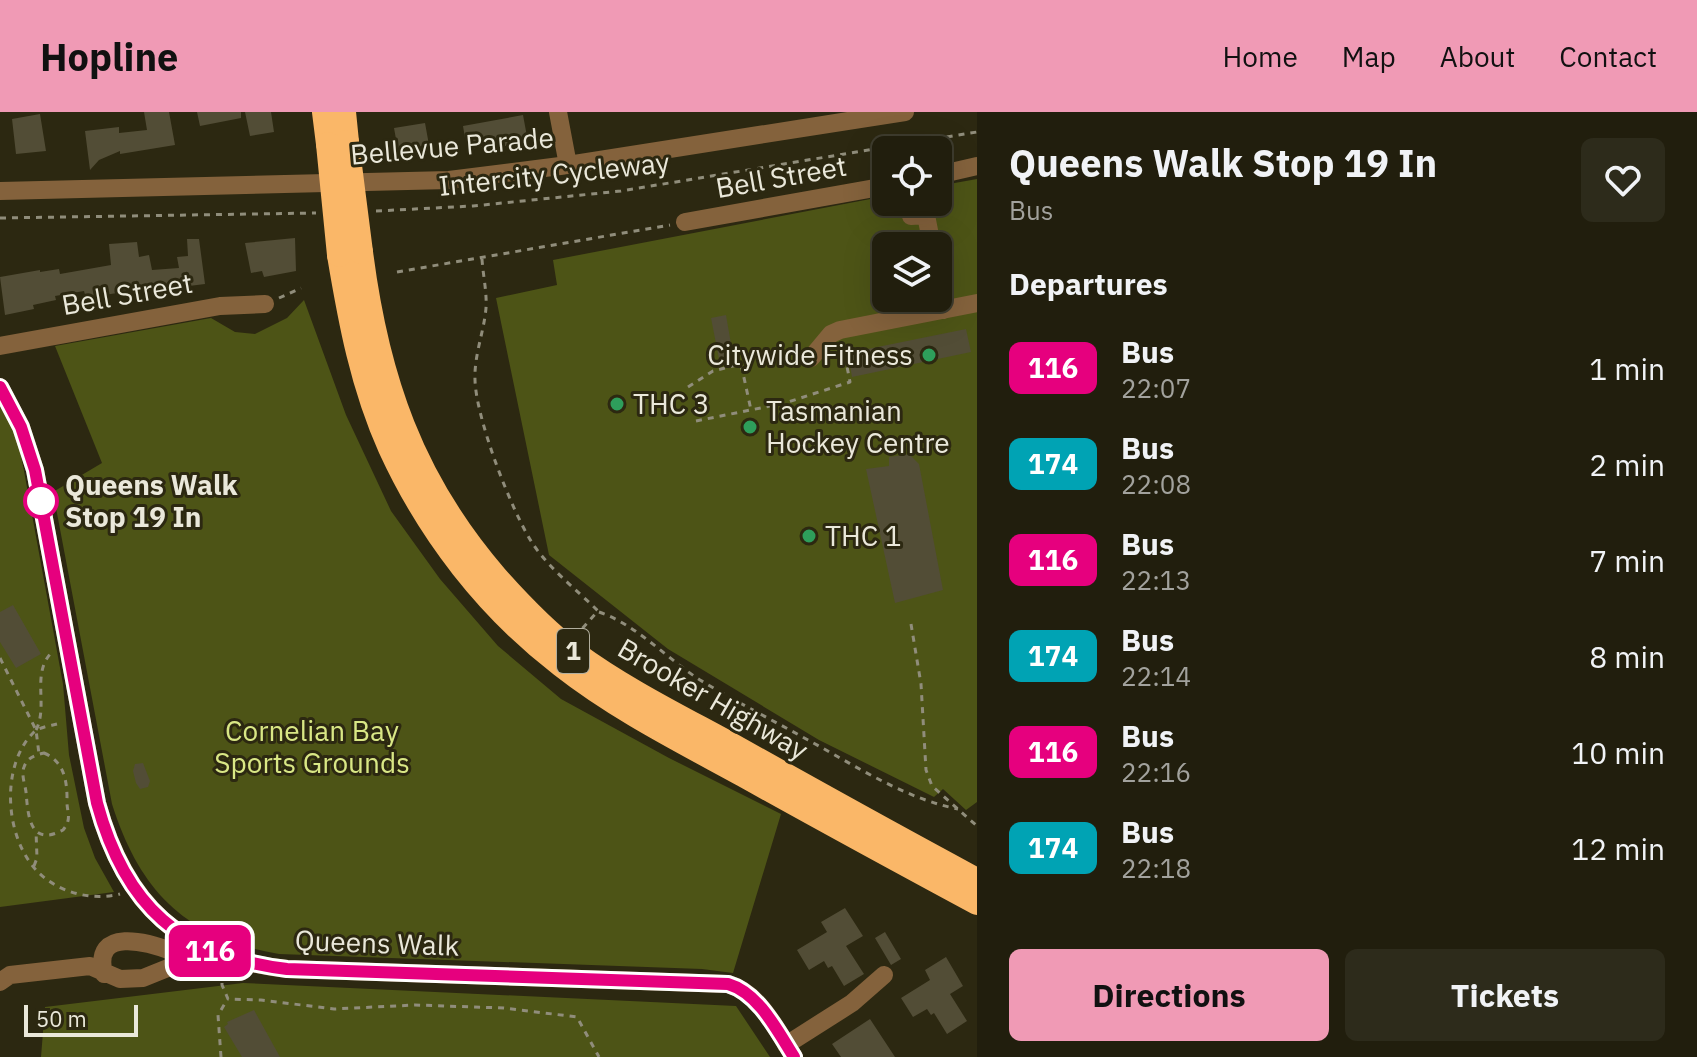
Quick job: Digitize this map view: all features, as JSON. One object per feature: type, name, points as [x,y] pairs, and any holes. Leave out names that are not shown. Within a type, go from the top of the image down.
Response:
[{"type":"highway","name":"Brooker Highway","points":[[324,112],[338,143]]},
{"type":"highway","name":"Brooker Highway","points":[[344,112],[338,143],[356,346],[374,408],[417,501],[482,593],[561,666],[635,716],[977,903]]},
{"type":"highway","name":"Brooker Highway","points":[[350,253],[393,404],[412,451],[439,502],[510,593],[573,651],[631,689],[977,880]]},
{"type":"street","points":[[558,112],[568,165]]},
{"type":"street","name":"Bellevue Parade","points":[[0,191],[449,180],[568,165],[905,112]]},
{"type":"street","points":[[952,172],[977,166]]},
{"type":"street","name":"Bell Street","points":[[685,222],[872,189]]},
{"type":"street","points":[[952,308],[977,303]]},
{"type":"street","name":"Bell Street","points":[[0,346],[220,306],[265,304]]},
{"type":"street","points":[[811,358],[831,334],[840,330],[934,312]]},
{"type":"street","name":"Queens Walk","points":[[0,387],[21,427],[35,470],[97,803],[106,833],[135,890],[168,925],[196,944],[222,955],[245,963],[287,969],[728,984],[737,986],[754,999],[790,1051]]},
{"type":"street","points":[[0,982],[10,975],[90,966],[104,974],[120,979],[143,978],[195,957],[196,944],[174,952],[119,941],[108,945],[103,952],[101,962],[104,974]]},
{"type":"street","points":[[790,1051],[884,975]]},
{"type":"path","name":"Intercity Cycleway","points":[[371,211],[473,206],[621,191],[977,132]]},
{"type":"path","points":[[0,218],[318,213]]},
{"type":"path","points":[[397,272],[685,222]]},
{"type":"path","points":[[482,259],[486,308],[477,348],[477,402],[514,505],[541,555],[598,611],[620,619],[700,679],[900,790],[935,804],[958,809]]},
{"type":"path","points":[[265,304],[301,288]]},
{"type":"path","points":[[696,421],[785,403],[850,382],[840,330]]},
{"type":"path","points":[[688,387],[713,371],[741,364],[751,410]]},
{"type":"path","points":[[579,632],[598,611]]},
{"type":"path","points":[[911,624],[921,684],[926,770],[932,786],[977,826]]},
{"type":"path","points":[[67,641],[50,653],[44,662],[40,674],[41,721],[17,750],[12,762],[8,788],[13,824],[34,866],[56,885],[79,895],[101,898],[135,890]]},
{"type":"path","points":[[0,658],[36,730],[39,754]]},
{"type":"path","points":[[36,730],[57,724]]},
{"type":"path","points":[[34,866],[37,858],[36,831],[27,814],[23,774],[28,761],[39,754],[52,756],[62,769],[68,788],[70,817],[59,833],[45,835],[36,831]]},
{"type":"path","points":[[222,955],[222,985],[228,999]]},
{"type":"path","points":[[221,1057],[218,1015],[228,999]]},
{"type":"path","points":[[228,999],[334,1009],[415,1005],[504,1008],[577,1017],[599,1057]]},
{"type":"green space","name":"Tasmanian Hockey Centre","points":[[977,179],[977,802],[966,810],[943,789],[934,797],[819,740],[668,649],[549,555],[496,298],[557,285],[553,260],[872,199],[872,216],[952,216],[952,183]]},
{"type":"green space","name":"Cornelian Bay Sports Grounds","points":[[304,300],[346,415],[391,511],[440,579],[498,646],[561,699],[781,814],[733,973],[702,969],[279,954],[246,947],[193,923],[171,906],[137,862],[112,804],[53,492],[102,463],[55,346],[211,318],[235,332],[255,334],[287,318]]},
{"type":"green space","points":[[0,407],[16,431],[24,471],[63,684],[69,755],[84,828],[95,858],[114,892],[0,907]]},
{"type":"green space","points":[[243,983],[736,1006],[770,1057],[41,1057],[45,1007]]},
{"type":"building","points":[[144,112],[169,112],[175,145],[120,154],[120,151],[99,160],[90,170],[85,131],[119,127],[119,133],[147,130]]},
{"type":"building","points":[[197,112],[241,112],[241,118],[200,126]]},
{"type":"building","points":[[245,112],[271,112],[274,132],[250,136]]},
{"type":"building","points":[[40,114],[46,151],[16,154],[12,119]]},
{"type":"building","points":[[523,115],[528,142],[467,150],[463,126]]},
{"type":"building","points":[[425,123],[429,145],[398,150],[394,128]]},
{"type":"building","points":[[295,238],[296,271],[264,277],[262,271],[251,273],[245,243]]},
{"type":"building","points":[[187,239],[199,239],[205,284],[173,288],[174,292],[161,294],[159,288],[86,298],[84,291],[55,296],[56,300],[33,305],[34,309],[5,315],[0,277],[59,269],[60,274],[111,265],[109,244],[137,242],[139,257],[149,255],[152,270],[179,268],[177,257],[188,256]]},
{"type":"building","points":[[726,315],[734,361],[720,364],[711,318]]},
{"type":"building","name":"Tasmanian Hockey Centre","points":[[966,329],[971,352],[852,377],[848,353]]},
{"type":"building","name":"Tasmanian Hockey Centre","points":[[909,454],[919,464],[943,590],[895,603],[866,469],[889,466],[889,457]]},
{"type":"building","points":[[13,605],[41,654],[16,668],[0,642],[0,612]]},
{"type":"building","points":[[143,763],[150,781],[148,787],[140,789],[133,771],[135,764]]},
{"type":"building","points":[[845,908],[863,936],[846,946],[864,974],[844,986],[832,966],[828,968],[824,961],[809,970],[797,950],[827,932],[821,922]]},
{"type":"building","points":[[885,932],[901,959],[891,965],[875,938]]},
{"type":"building","points":[[946,957],[963,986],[950,994],[967,1021],[947,1034],[934,1013],[931,1015],[927,1009],[913,1017],[901,998],[930,980],[925,970]]},
{"type":"building","points":[[254,1010],[280,1057],[242,1057],[224,1027],[227,1022]]},
{"type":"building","points":[[870,1019],[895,1057],[841,1057],[832,1044]]},
{"type":"bus line","name":"116","points":[[0,387],[21,427],[35,470],[97,803],[106,833],[135,890],[168,925],[203,948],[245,963],[287,969],[728,984],[737,986],[754,999],[794,1057]]},
{"type":"place","name":"Citywide Fitness","points":[[929,355]]},
{"type":"place","name":"THC 3","points":[[617,404]]},
{"type":"place","name":"Tasmanian Hockey Centre","points":[[750,427]]},
{"type":"place","name":"Queens Walk Stop 19 In","points":[[41,501]]},
{"type":"place","name":"THC 1","points":[[809,536]]}]
